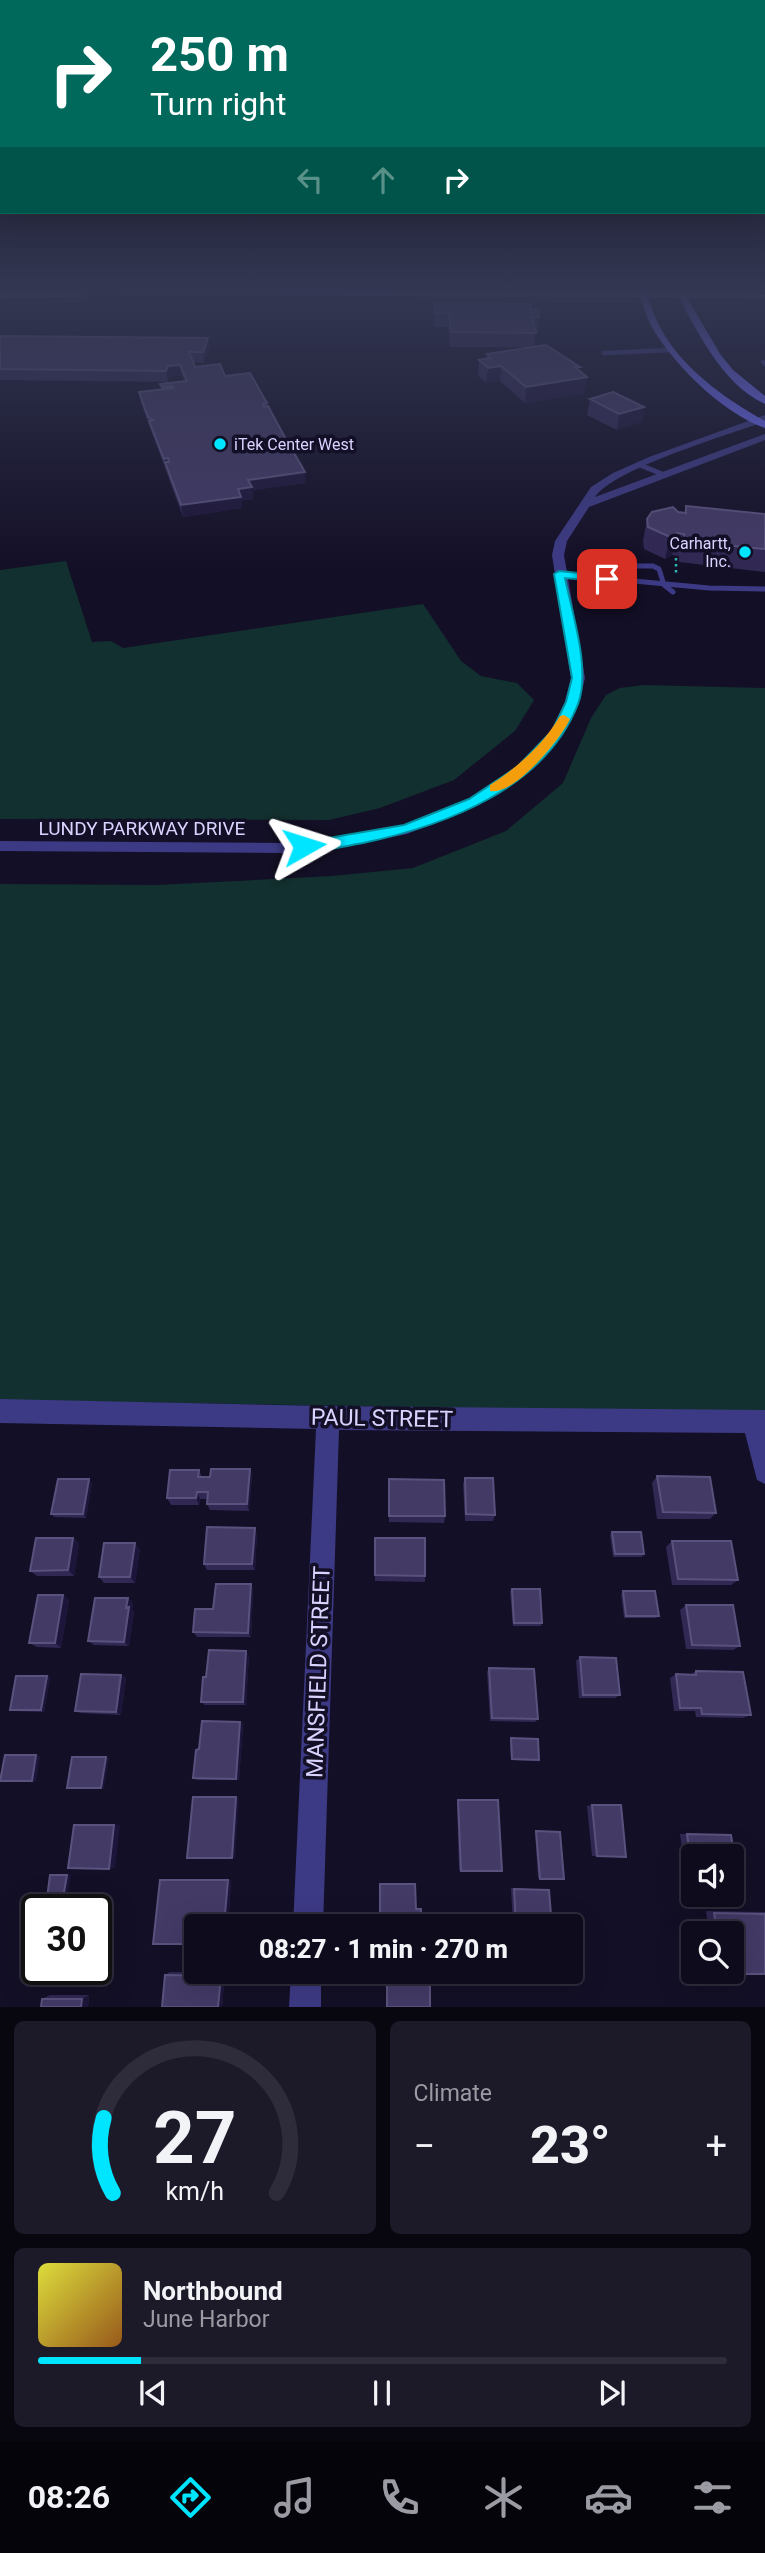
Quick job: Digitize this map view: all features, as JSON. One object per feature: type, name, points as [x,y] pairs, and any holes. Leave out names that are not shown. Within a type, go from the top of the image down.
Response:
[{"type":"street","points":[[705,383],[762,421]]},
{"type":"street","points":[[743,383],[765,401]]},
{"type":"street","name":"LUNDY PARKWAY DRIVE","points":[[0,846],[285,848],[343,842],[407,829],[474,802],[522,770],[557,733],[572,702],[578,678],[558,555],[561,541],[595,489],[640,465],[762,421]]},
{"type":"street","points":[[584,506],[662,474],[765,437]]},
{"type":"street","name":"PAUL STREET","points":[[0,1411],[328,1418],[760,1421]]},
{"type":"street","name":"MANSFIELD STREET","points":[[309,1914],[328,1418]]},
{"type":"street","points":[[760,1421],[765,1472]]},
{"type":"street","points":[[305,2007],[306,1984]]},
{"type":"lane","points":[[640,465],[662,474]]},
{"type":"lane","points":[[631,582],[634,566],[644,565],[659,569],[664,584],[673,592]]},
{"type":"lane","points":[[559,574],[631,582],[765,589]]},
{"type":"green space","points":[[66,561],[92,642],[111,641],[123,648],[423,604],[461,661],[481,676],[517,683],[534,700],[515,731],[454,780],[380,808],[329,820],[0,819],[0,570]]},
{"type":"green space","points":[[644,685],[765,688],[765,1413],[0,1400],[0,884],[157,885],[332,876],[413,868],[506,831],[563,783],[591,718],[606,695],[620,688]]},
{"type":"building","name":"iTek Center West","points":[[255,383],[267,403],[263,404],[264,407],[268,406],[288,443],[284,444],[290,446],[305,472],[248,480],[252,487],[238,489],[241,497],[181,505],[165,462],[169,462],[168,458],[164,459],[149,421],[153,420],[148,417],[139,392],[173,388],[162,387],[160,384]]},
{"type":"building","points":[[521,383],[552,383],[526,387]]},
{"type":"building","points":[[613,392],[644,407],[619,414],[590,399]]},
{"type":"building","points":[[686,506],[765,514],[765,549],[684,541],[684,534],[677,533],[670,537],[648,527],[647,519],[652,512],[673,507],[678,512],[686,513]]},
{"type":"building","points":[[211,1469],[250,1469],[247,1504],[207,1504],[208,1492],[197,1492],[196,1498],[167,1498],[170,1470],[199,1470],[198,1477],[210,1477]]},
{"type":"building","points":[[657,1476],[710,1477],[716,1513],[663,1512]]},
{"type":"building","points":[[465,1478],[493,1478],[495,1515],[466,1514]]},
{"type":"building","points":[[58,1479],[89,1479],[83,1514],[51,1514]]},
{"type":"building","points":[[389,1479],[444,1480],[445,1516],[389,1516]]},
{"type":"building","points":[[207,1527],[255,1528],[252,1564],[204,1564]]},
{"type":"building","points":[[612,1532],[641,1532],[644,1554],[615,1554]]},
{"type":"building","points":[[36,1538],[73,1538],[68,1570],[30,1571]]},
{"type":"building","points":[[375,1538],[425,1538],[425,1576],[375,1575]]},
{"type":"building","points":[[672,1541],[731,1541],[738,1580],[678,1579]]},
{"type":"building","points":[[104,1543],[135,1543],[130,1577],[99,1577]]},
{"type":"building","points":[[216,1584],[251,1584],[248,1633],[193,1632],[195,1609],[213,1609]]},
{"type":"building","points":[[512,1589],[540,1589],[542,1623],[514,1623]]},
{"type":"building","points":[[623,1591],[655,1591],[659,1616],[626,1616]]},
{"type":"building","points":[[38,1595],[63,1595],[55,1643],[29,1643]]},
{"type":"building","points":[[95,1598],[128,1598],[124,1642],[88,1641]]},
{"type":"building","points":[[686,1605],[733,1605],[740,1646],[692,1645]]},
{"type":"building","points":[[209,1650],[246,1651],[243,1702],[201,1702]]},
{"type":"building","points":[[580,1657],[616,1658],[620,1695],[583,1695]]},
{"type":"building","points":[[489,1668],[534,1669],[538,1719],[492,1718]]},
{"type":"building","points":[[696,1671],[743,1672],[751,1715],[702,1714],[701,1708],[680,1708],[676,1674],[696,1675]]},
{"type":"building","points":[[81,1674],[121,1675],[116,1712],[75,1711]]},
{"type":"building","points":[[16,1676],[47,1676],[41,1710],[10,1710]]},
{"type":"building","points":[[202,1721],[240,1722],[236,1779],[193,1778]]},
{"type":"building","points":[[511,1738],[538,1739],[539,1760],[512,1759]]},
{"type":"building","points":[[5,1755],[36,1755],[32,1781],[0,1781]]},
{"type":"building","points":[[72,1757],[106,1757],[101,1788],[67,1788]]},
{"type":"building","points":[[193,1797],[236,1797],[232,1858],[187,1858]]},
{"type":"building","points":[[458,1800],[498,1800],[502,1871],[461,1871]]},
{"type":"building","points":[[592,1805],[621,1805],[626,1857],[597,1856]]},
{"type":"building","points":[[74,1825],[114,1825],[109,1869],[68,1868]]},
{"type":"building","points":[[536,1831],[560,1832],[564,1879],[540,1879]]},
{"type":"building","points":[[687,1834],[731,1835],[732,1844],[688,1844]]},
{"type":"building","points":[[50,1875],[67,1875],[64,1894],[48,1894]]},
{"type":"building","points":[[160,1880],[228,1880],[225,1914],[184,1914],[184,1944],[153,1944]]},
{"type":"building","points":[[380,1884],[415,1884],[416,1909],[421,1909],[421,1914],[380,1914]]},
{"type":"building","points":[[514,1889],[549,1890],[551,1914],[515,1914]]},
{"type":"building","points":[[714,1913],[765,1914],[765,1974],[744,1974],[744,1921],[715,1921]]},
{"type":"building","points":[[165,1975],[184,1975],[184,1984],[220,1984],[218,2007],[162,2007]]},
{"type":"building","points":[[387,1984],[430,1984],[430,2007],[387,2007]]},
{"type":"building","points":[[42,1999],[82,1999],[81,2007],[41,2007]]},
{"type":"slow traffic","points":[[495,788],[522,770],[557,733],[564,719]]},
{"type":"place","name":"iTek Center West","points":[[220,444]]},
{"type":"place","name":"Carhartt, Inc.","points":[[745,552]]},
{"type":"route","points":[[304,846],[343,842],[407,829],[474,802],[522,770],[557,733],[572,702],[578,678],[559,574],[607,579]]}]
